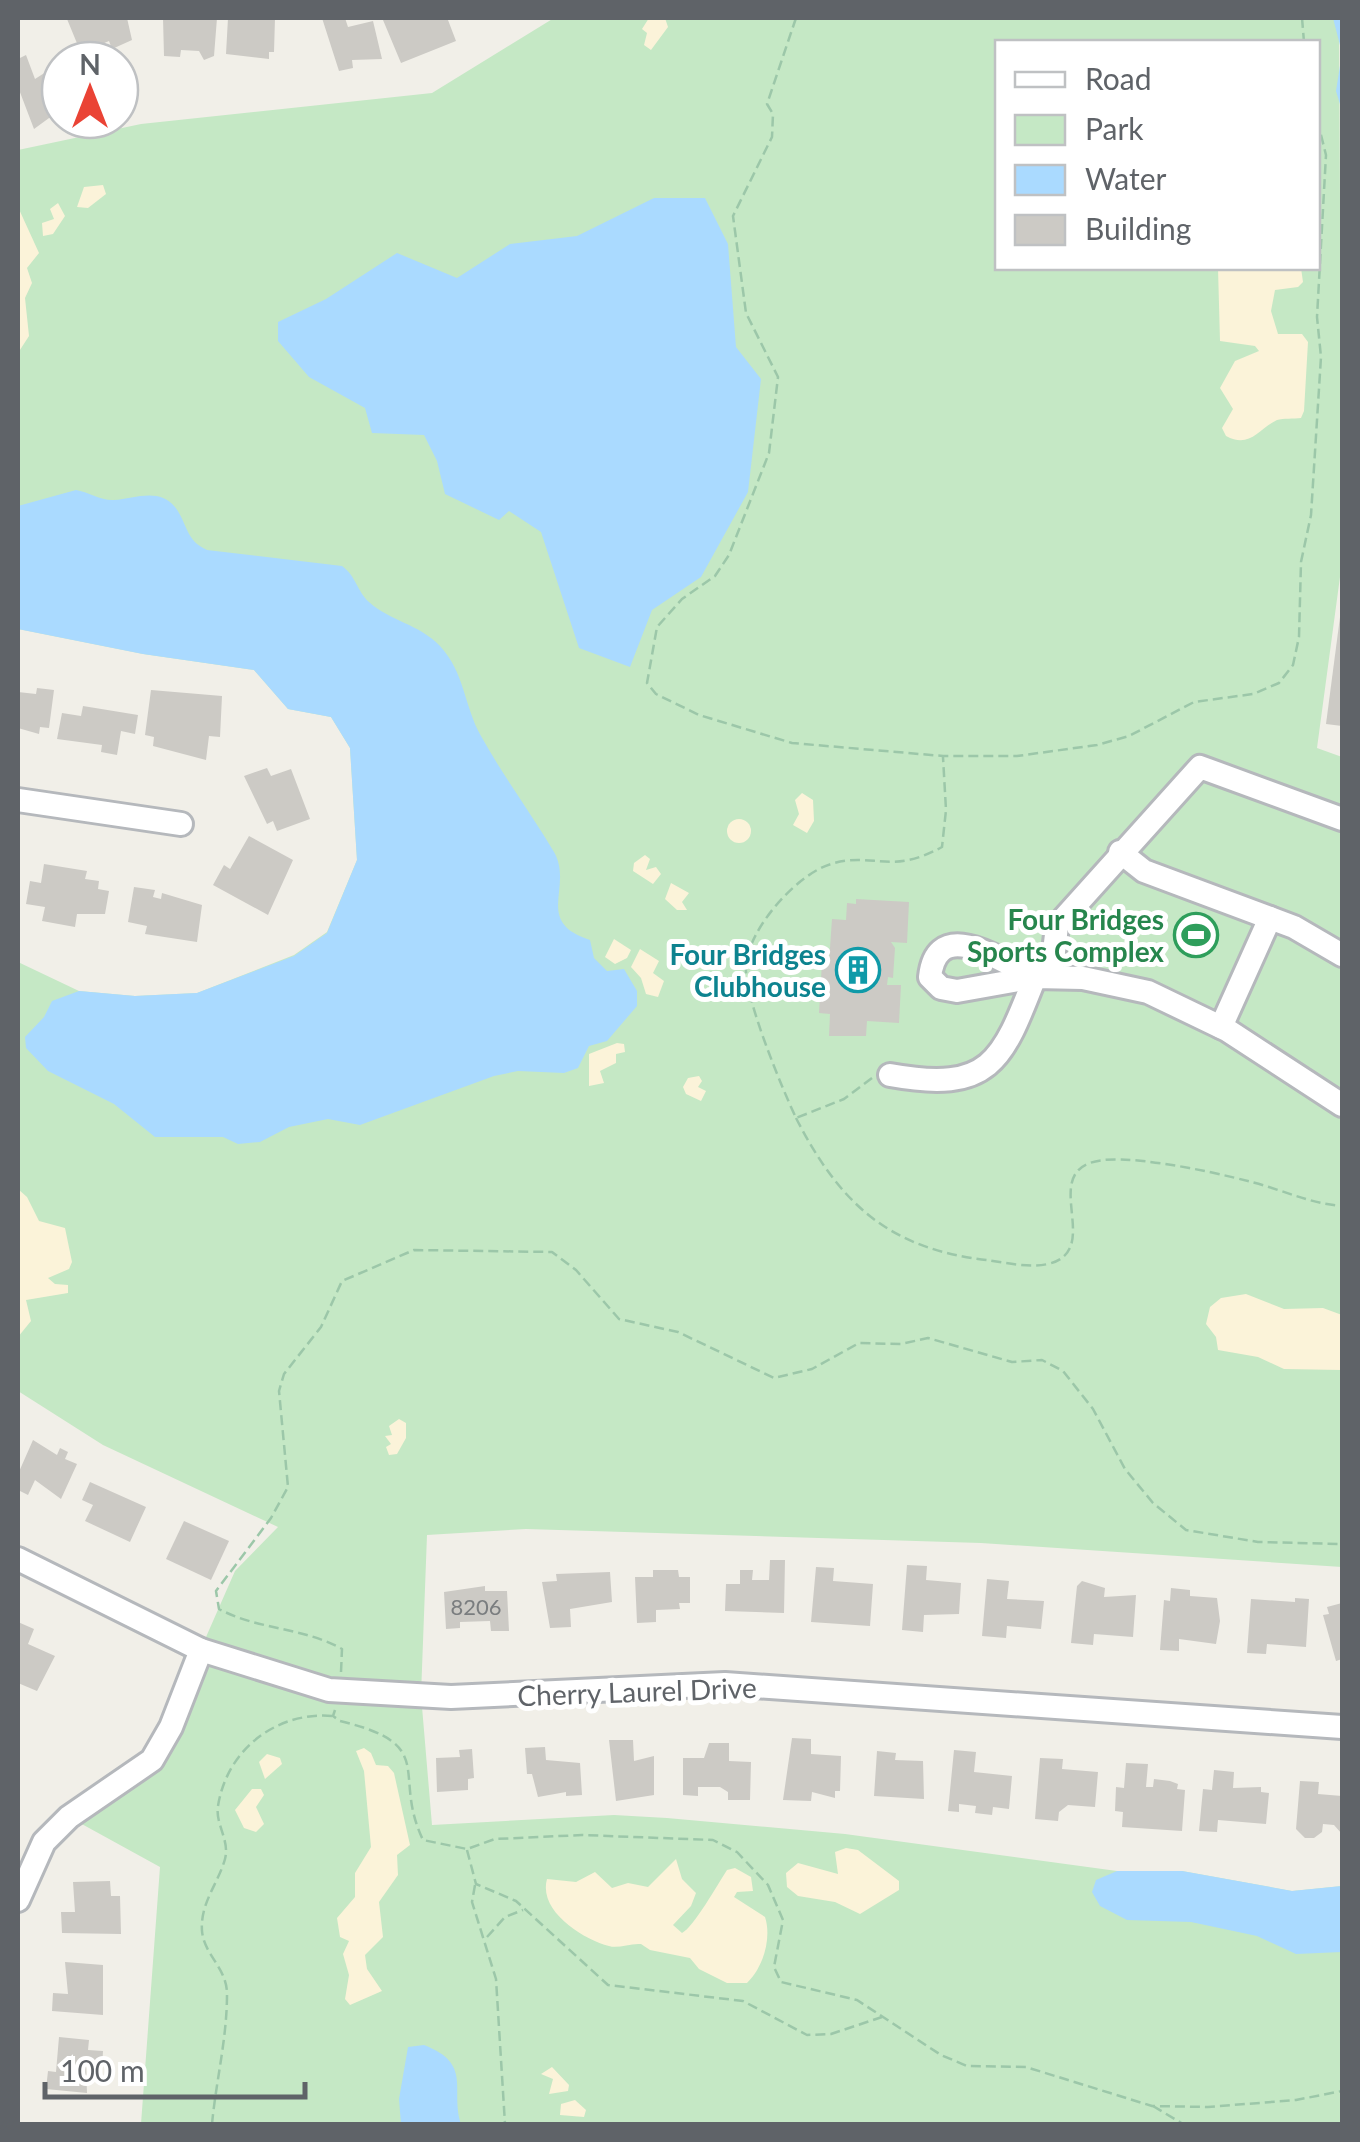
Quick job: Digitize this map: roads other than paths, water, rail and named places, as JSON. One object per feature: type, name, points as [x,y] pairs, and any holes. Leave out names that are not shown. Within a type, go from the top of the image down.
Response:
[{"type":"street","points":[[890,1074],[929,1082],[954,1080],[984,1068],[1006,1047],[1043,977],[1056,926],[1120,852],[1204,766],[1342,820]]},
{"type":"street","points":[[18,800],[181,824]]},
{"type":"street","points":[[1120,852],[1144,871],[1270,918],[1342,952]]},
{"type":"street","points":[[1221,1028],[1270,918]]},
{"type":"street","points":[[1043,977],[1082,978],[1148,992],[1221,1028],[1342,1105]]},
{"type":"street","name":"Cherry Laurel Drive","points":[[18,1559],[200,1650],[338,1690],[451,1698],[725,1684],[1342,1727]]},
{"type":"street","points":[[18,1900],[44,1842],[69,1817],[152,1760],[171,1727],[200,1650]]},
{"type":"water","points":[[1333,18],[1342,18],[1342,53]]},
{"type":"water","points":[[1342,53],[1342,111],[1336,91]]},
{"type":"water","points":[[654,198],[705,198],[728,244],[736,347],[761,379],[748,492],[701,577],[652,610],[630,667],[579,648],[541,532],[509,511],[499,520],[445,494],[437,461],[424,435],[372,433],[365,408],[309,377],[278,341],[278,322],[326,299],[397,253],[457,278],[510,244],[577,236]]},
{"type":"water","points":[[76,490],[109,500],[162,497],[175,507],[191,536],[207,550],[342,566],[369,602],[440,646],[455,667],[481,736],[554,852],[559,865],[558,902],[563,924],[590,940],[594,958],[607,971],[624,969],[637,991],[637,1006],[607,1041],[589,1046],[578,1068],[564,1073],[518,1071],[494,1076],[360,1125],[328,1119],[289,1127],[260,1142],[238,1144],[223,1137],[155,1137],[114,1104],[48,1071],[26,1048],[25,1037],[44,1017],[52,1001],[79,991],[135,996],[197,993],[294,956],[327,933],[357,860],[350,748],[331,717],[288,709],[254,670],[143,654],[18,629],[18,506]]},
{"type":"water","points":[[1117,1871],[1182,1871],[1292,1891],[1342,1886],[1342,1952],[1296,1954],[1257,1936],[1191,1922],[1127,1920],[1100,1906],[1092,1892],[1096,1880]]},
{"type":"water","points":[[424,2045],[449,2060],[454,2069],[461,2124],[401,2124],[399,2099],[408,2047]]},
{"type":"place","name":"Four Bridges Sports Complex","points":[[1196,935]]},
{"type":"place","name":"Four Bridges Clubhouse","points":[[858,970]]}]
